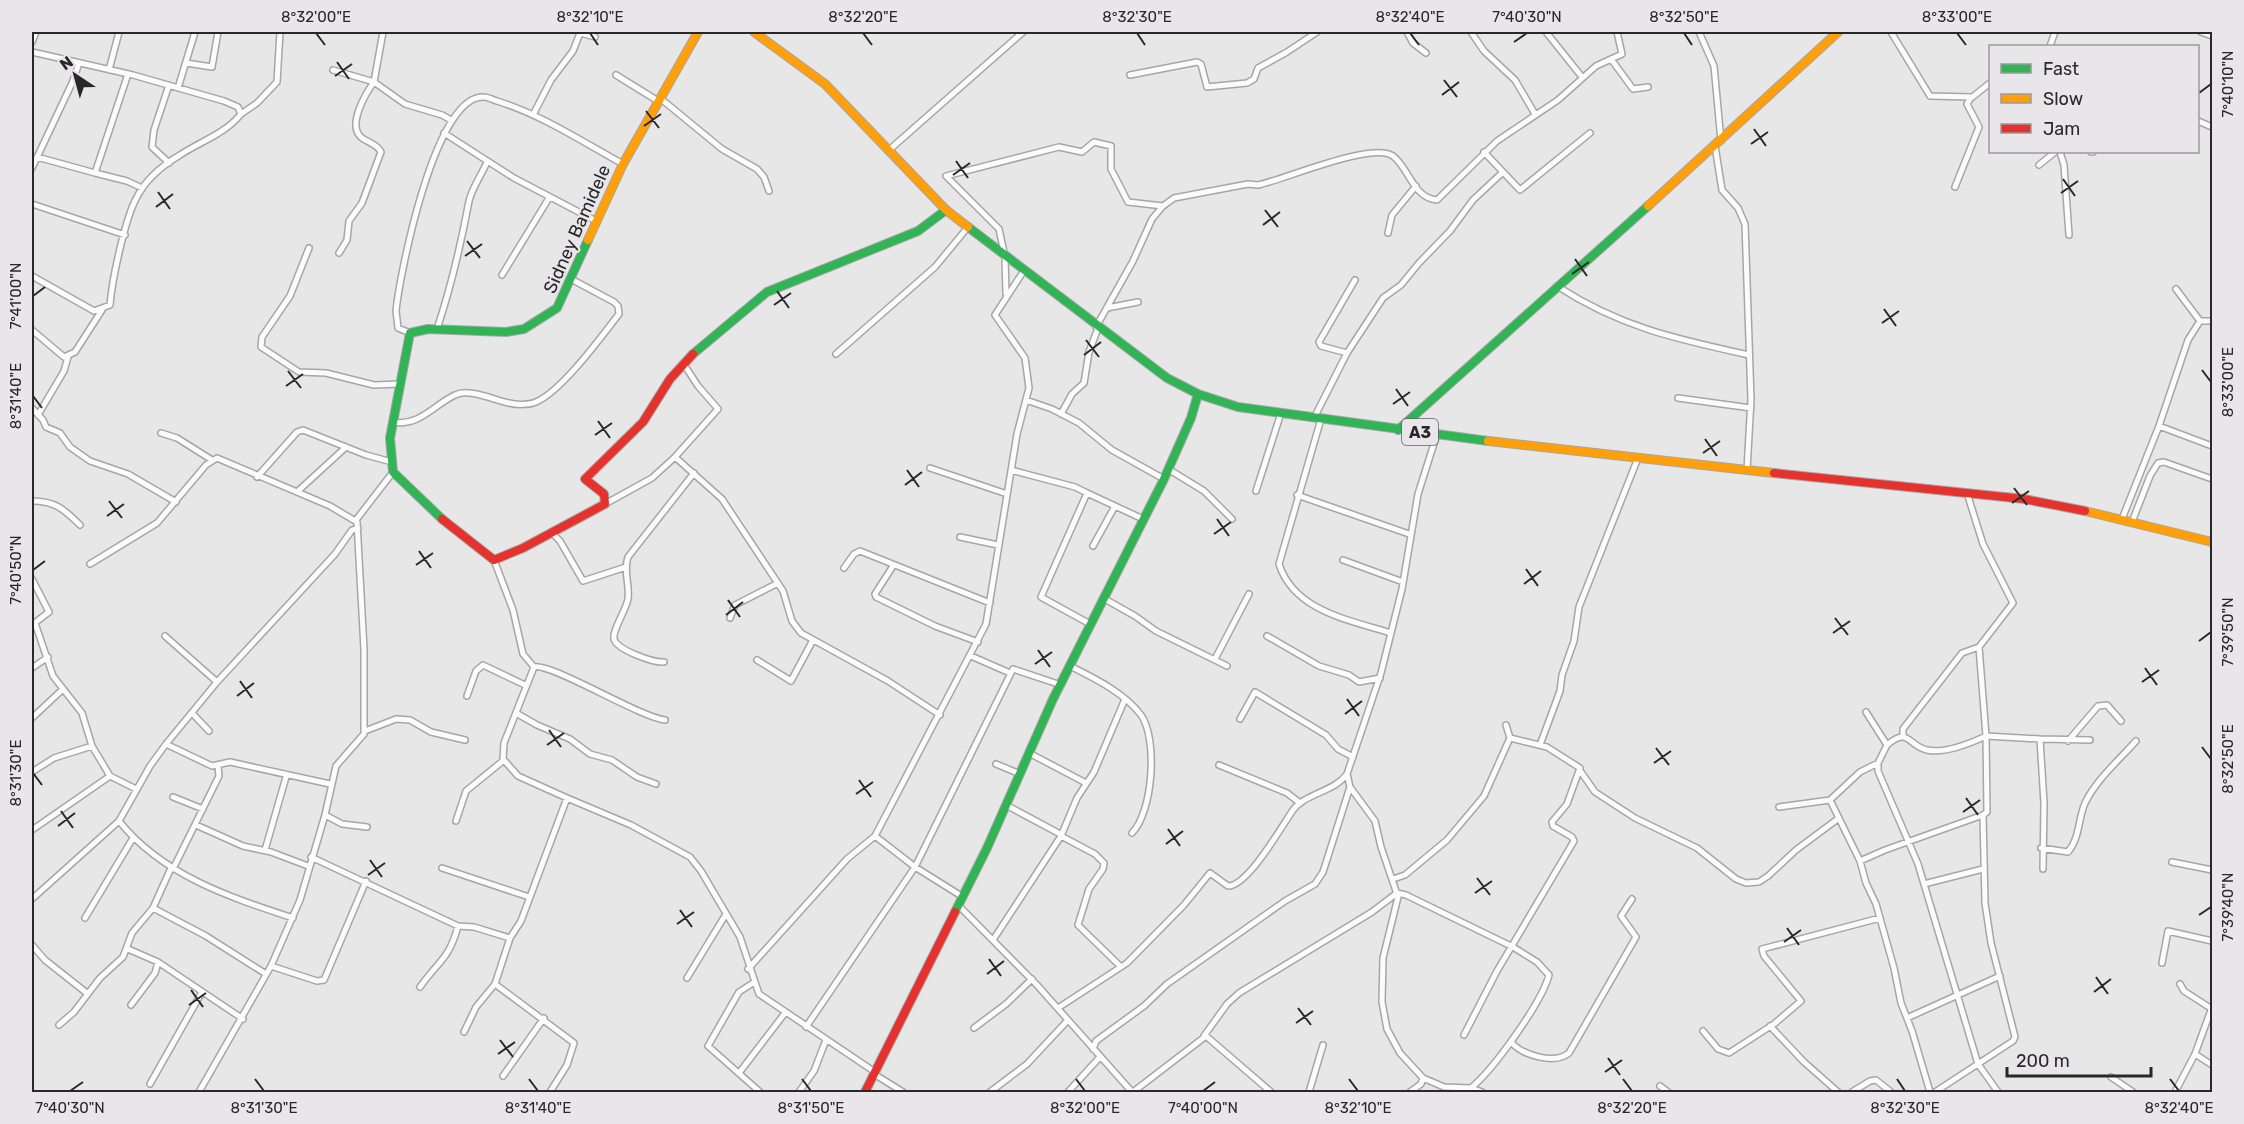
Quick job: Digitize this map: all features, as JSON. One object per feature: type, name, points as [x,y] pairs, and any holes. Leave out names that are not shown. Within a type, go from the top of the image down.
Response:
[{"type":"main road","name":"Sidney Bamidele","points":[[410,333],[437,329],[498,333],[524,329],[557,309],[623,164],[698,32]]},
{"type":"main road","name":"A3","points":[[754,32],[825,84],[946,210],[1023,272],[1097,327],[1167,378],[1198,394],[1238,407],[1398,430],[2024,499],[2122,519],[2212,542]]},
{"type":"main road","points":[[1398,430],[1718,144],[1838,32]]},
{"type":"main road","points":[[410,333],[393,422],[393,471],[424,504],[494,560],[605,504],[604,494],[585,479],[643,422],[683,363],[766,292],[918,231],[946,210]]},
{"type":"main road","points":[[865,1092],[959,906],[1090,624],[1164,479],[1191,418],[1198,394]]},
{"type":"street","points":[[32,42],[36,32]]},
{"type":"street","points":[[109,70],[119,32]]},
{"type":"street","points":[[178,88],[195,32]]},
{"type":"street","points":[[186,63],[212,67],[218,32]]},
{"type":"street","points":[[32,276],[94,311],[102,310],[110,305],[134,202],[142,189],[169,163],[222,132],[242,111],[277,82],[280,32]]},
{"type":"street","points":[[339,253],[347,240],[349,221],[366,195],[381,152],[357,132],[358,107],[374,81],[383,32]]},
{"type":"street","points":[[888,151],[1023,32]]},
{"type":"street","points":[[1130,75],[1197,62],[1201,64],[1208,87],[1246,83],[1254,80],[1258,68],[1317,32]]},
{"type":"street","points":[[1407,32],[1413,43],[1426,53]]},
{"type":"street","points":[[1471,32],[1484,51],[1515,80],[1535,114]]},
{"type":"street","points":[[1546,32],[1581,77]]},
{"type":"street","points":[[1061,414],[1072,394],[1084,383],[1089,352],[1097,327],[1133,261],[1152,219],[1162,206],[1174,198],[1237,186],[1268,183],[1367,153],[1383,153],[1393,156],[1425,196],[1437,200],[1484,152],[1566,94],[1581,77],[1600,63],[1615,60],[1623,50],[1617,32]]},
{"type":"street","points":[[1700,32],[1714,66],[1722,190],[1738,208],[1745,224],[1751,408],[1747,470]]},
{"type":"street","points":[[1891,32],[1930,96],[1972,97]]},
{"type":"street","points":[[2201,32],[2212,36]]},
{"type":"street","points":[[534,113],[550,80],[573,51],[580,33],[595,37]]},
{"type":"street","points":[[32,52],[169,85],[224,101],[242,111]]},
{"type":"street","points":[[1615,60],[1633,89],[1648,87]]},
{"type":"street","points":[[32,168],[73,81],[79,63]]},
{"type":"street","points":[[333,70],[374,81],[405,104],[451,120]]},
{"type":"street","points":[[95,173],[128,74]]},
{"type":"street","points":[[616,75],[659,100],[722,149],[762,174],[769,190]]},
{"type":"street","points":[[1955,187],[1979,127],[1968,104],[1972,97],[1989,84]]},
{"type":"street","points":[[169,85],[154,130],[152,147],[169,163]]},
{"type":"street","points":[[410,333],[398,328],[397,303],[423,187],[451,120],[470,100],[484,97],[534,113],[623,164]]},
{"type":"street","points":[[444,133],[487,162],[549,198],[596,221]]},
{"type":"street","points":[[1484,152],[1520,190],[1590,133]]},
{"type":"street","points":[[1006,294],[1005,257],[999,229],[946,176],[1059,147],[1082,152],[1094,142],[1111,146],[1111,169],[1128,202],[1162,206]]},
{"type":"street","points":[[2039,165],[2054,153]]},
{"type":"street","points":[[2061,153],[2069,235]]},
{"type":"street","points":[[37,157],[127,180],[142,189]]},
{"type":"street","points":[[437,329],[456,267],[469,212],[469,202],[487,162]]},
{"type":"street","points":[[1391,633],[1312,605],[1300,598],[1287,583],[1279,564],[1318,419],[1347,353],[1383,298],[1401,285],[1419,262],[1450,231],[1473,200],[1503,172]]},
{"type":"street","points":[[1388,233],[1392,215],[1416,186]]},
{"type":"street","points":[[502,275],[549,198]]},
{"type":"street","points":[[32,204],[126,235]]},
{"type":"street","points":[[836,354],[935,267],[968,227]]},
{"type":"street","points":[[309,248],[290,296],[262,337],[261,347],[299,372],[318,372],[374,385],[400,384]]},
{"type":"street","points":[[748,969],[846,859],[874,836],[986,624],[1011,470],[1029,388],[1025,358],[995,317],[996,309],[1023,272]]},
{"type":"street","points":[[393,422],[402,423],[434,411],[458,394],[478,395],[511,404],[529,404],[541,400],[569,375],[619,314],[618,306],[571,279]]},
{"type":"street","points":[[1347,353],[1321,346],[1319,342],[1355,280]]},
{"type":"street","points":[[1557,286],[1591,309],[1639,328],[1749,355]]},
{"type":"street","points":[[2176,290],[2200,321]]},
{"type":"street","points":[[1107,308],[1138,302]]},
{"type":"street","points":[[38,415],[64,371],[68,357],[75,352],[102,310]]},
{"type":"street","points":[[2200,321],[2212,321]]},
{"type":"street","points":[[2122,519],[2159,426],[2188,340],[2200,321]]},
{"type":"street","points":[[32,330],[64,357],[68,357]]},
{"type":"street","points":[[605,504],[645,483],[675,457],[718,409],[698,386],[683,363]]},
{"type":"street","points":[[1678,398],[1751,408]]},
{"type":"street","points":[[1026,400],[1079,423],[1112,450],[1164,479]]},
{"type":"street","points":[[32,408],[46,427],[60,433],[70,447],[90,461],[128,474],[177,502]]},
{"type":"street","points":[[1256,491],[1281,413]]},
{"type":"street","points":[[2159,426],[2212,446]]},
{"type":"street","points":[[264,476],[297,432],[303,430],[392,462]]},
{"type":"street","points":[[161,433],[177,438],[212,460],[220,459],[257,477],[264,476],[356,520]]},
{"type":"street","points":[[1058,1008],[1121,967],[1184,905],[1210,873],[1228,886],[1240,880],[1264,853],[1300,803],[1340,781],[1347,774],[1380,678],[1402,582],[1418,494],[1437,434]]},
{"type":"street","points":[[298,492],[346,447]]},
{"type":"street","points":[[675,457],[722,499],[783,591],[792,621],[801,633],[888,681],[940,714]]},
{"type":"street","points":[[1540,745],[1560,691],[1562,675],[1574,641],[1579,607],[1638,458]]},
{"type":"street","points":[[90,564],[153,526],[177,502],[212,460]]},
{"type":"street","points":[[2132,522],[2150,476],[2158,463],[2164,462],[2212,479]]},
{"type":"street","points":[[930,468],[1007,494]]},
{"type":"street","points":[[1168,469],[1204,491],[1232,519]]},
{"type":"street","points":[[1011,470],[1075,487],[1143,519]]},
{"type":"street","points":[[356,520],[393,471]]},
{"type":"street","points":[[664,662],[652,662],[615,640],[628,600],[626,567],[635,546],[694,473]]},
{"type":"street","points":[[1087,493],[1041,597],[1090,624]]},
{"type":"street","points":[[1903,736],[1903,729],[1962,653],[1979,647],[2013,603],[1983,544],[1967,493]]},
{"type":"street","points":[[1297,495],[1409,534]]},
{"type":"street","points":[[32,501],[52,502],[63,508],[80,525]]},
{"type":"street","points":[[1093,546],[1114,506]]},
{"type":"street","points":[[199,1092],[243,1019],[293,918],[325,815],[330,784],[339,761],[359,741],[364,731],[364,649],[356,520]]},
{"type":"street","points":[[32,899],[119,821],[136,789],[166,744],[217,682],[335,554],[352,530],[358,528]]},
{"type":"street","points":[[551,532],[560,541],[583,581],[626,567]]},
{"type":"street","points":[[960,537],[998,544]]},
{"type":"street","points":[[844,568],[854,554],[860,551],[990,603]]},
{"type":"street","points":[[494,560],[513,610],[523,654],[534,667],[546,667],[587,688],[665,720]]},
{"type":"street","points":[[1343,560],[1402,582]]},
{"type":"street","points":[[893,566],[875,594],[876,597],[935,626],[978,642]]},
{"type":"street","points":[[32,579],[49,612],[33,624],[48,657],[53,676],[82,713],[92,746],[110,776],[136,789]]},
{"type":"street","points":[[730,618],[735,605],[777,583]]},
{"type":"street","points":[[1215,659],[1249,594]]},
{"type":"street","points":[[1103,598],[1156,631],[1227,666]]},
{"type":"street","points":[[165,636],[217,682]]},
{"type":"street","points":[[1267,636],[1319,666],[1349,675],[1359,682],[1380,678]]},
{"type":"street","points":[[757,660],[791,681],[813,640]]},
{"type":"street","points":[[1860,861],[1987,812],[1986,736],[1979,647]]},
{"type":"street","points":[[971,656],[1010,673]]},
{"type":"street","points":[[32,668],[48,657]]},
{"type":"street","points":[[467,696],[476,670],[483,664],[525,685]]},
{"type":"street","points":[[1070,666],[1125,699],[1137,710],[1146,724],[1152,786],[1144,814],[1132,833]]},
{"type":"street","points":[[534,667],[504,743],[504,760],[518,776],[630,825],[690,857],[701,871],[740,937],[748,969],[759,994],[903,1092]]},
{"type":"street","points":[[806,1027],[915,867],[1010,673],[1013,669],[1061,685]]},
{"type":"street","points":[[32,718],[63,690]]},
{"type":"street","points":[[1240,719],[1255,692],[1326,735],[1338,749],[1353,757]]},
{"type":"street","points":[[993,940],[1062,835],[1086,783],[1094,772],[1125,699]]},
{"type":"street","points":[[2068,741],[2098,706],[2107,705],[2121,721]]},
{"type":"street","points":[[1866,712],[1887,745]]},
{"type":"street","points":[[192,713],[209,731]]},
{"type":"street","points":[[516,713],[570,739],[590,754],[612,760],[637,777],[656,784]]},
{"type":"street","points":[[364,731],[396,719],[410,720],[431,732],[465,740]]},
{"type":"street","points":[[1393,879],[1405,875],[1447,840],[1472,812],[1491,783],[1510,738],[1506,724]]},
{"type":"street","points":[[1779,807],[1830,800],[1860,772],[1878,763],[1887,745],[1896,736],[1903,736],[1928,750],[1961,745],[1986,736],[2068,741],[2090,740]]},
{"type":"street","points":[[1510,738],[1540,745],[1570,760],[1595,792],[1635,818],[1697,848],[1736,879],[1746,883],[1758,882],[1768,876],[1796,850],[1839,818]]},
{"type":"street","points":[[2040,739],[2044,804],[2041,848],[2043,869]]},
{"type":"street","points":[[2041,848],[2068,852],[2073,846],[2084,806],[2090,794],[2136,741]]},
{"type":"street","points":[[166,744],[218,766],[230,762],[286,777],[307,778],[330,784]]},
{"type":"street","points":[[32,772],[54,758],[92,746]]},
{"type":"street","points":[[1029,753],[1086,783]]},
{"type":"street","points":[[456,821],[466,791],[504,760]]},
{"type":"street","points":[[1878,763],[1882,783],[1909,843],[1924,884],[1978,1064],[1998,1092]]},
{"type":"street","points":[[996,764],[1020,774]]},
{"type":"street","points":[[1219,765],[1287,793],[1300,803]]},
{"type":"street","points":[[58,1025],[74,1012],[128,949],[132,933],[153,908],[196,825],[219,776],[218,766]]},
{"type":"street","points":[[1464,1035],[1497,971],[1572,846],[1572,837],[1553,826],[1552,822],[1567,804],[1581,772]]},
{"type":"street","points":[[1347,774],[1350,787],[1375,821],[1381,847],[1397,893],[1397,904],[1383,953],[1382,1002],[1387,1029],[1408,1063],[1423,1078],[1444,1087],[1472,1088],[1482,1092]]},
{"type":"street","points":[[32,830],[110,776]]},
{"type":"street","points":[[265,850],[286,777]]},
{"type":"street","points":[[1087,1042],[1096,1041],[1144,1006],[1167,984],[1285,901],[1315,884],[1323,872],[1350,787]]},
{"type":"street","points":[[173,797],[203,809]]},
{"type":"street","points":[[464,1032],[476,1007],[495,984],[510,938],[521,921],[567,798]]},
{"type":"street","points":[[1830,800],[1860,861],[1880,918],[1930,1092]]},
{"type":"street","points":[[1006,805],[1095,854],[1104,863],[1089,889],[1078,925],[1121,967]]},
{"type":"street","points":[[325,815],[342,824],[367,827]]},
{"type":"street","points":[[1935,1092],[2013,1041],[2015,1037],[1991,943],[1983,869],[1983,815]]},
{"type":"street","points":[[119,821],[133,838],[172,869],[212,890],[293,918]]},
{"type":"street","points":[[196,825],[243,846],[265,850],[308,866]]},
{"type":"street","points":[[874,836],[915,867],[963,897]]},
{"type":"street","points":[[85,918],[133,838]]},
{"type":"street","points":[[311,857],[366,881],[413,907],[458,926],[474,927],[510,938]]},
{"type":"street","points":[[2172,862],[2212,870]]},
{"type":"street","points":[[442,868],[529,897]]},
{"type":"street","points":[[1924,884],[1983,869]]},
{"type":"street","points":[[271,966],[317,981],[324,980],[366,881]]},
{"type":"street","points":[[1397,893],[1423,901],[1498,942],[1513,947],[1537,962],[1549,975],[1546,986],[1511,1042],[1472,1088]]},
{"type":"street","points":[[959,906],[1032,979],[1099,1058],[1132,1092],[1204,1036],[1227,1004],[1239,993],[1372,912],[1397,893]]},
{"type":"street","points":[[1511,1042],[1517,1049],[1529,1054],[1551,1058],[1566,1056],[1569,1053],[1636,937],[1621,916],[1632,899]]},
{"type":"street","points":[[153,908],[206,936],[266,975]]},
{"type":"street","points":[[687,978],[726,914]]},
{"type":"street","points":[[1703,1031],[1718,1049],[1729,1053],[1770,1026],[1801,1001],[1764,956],[1762,948],[1880,918]]},
{"type":"street","points":[[420,987],[430,973],[445,959],[458,926]]},
{"type":"street","points":[[2162,963],[2168,931],[2212,941]]},
{"type":"street","points":[[32,945],[45,960],[88,994]]},
{"type":"street","points":[[128,949],[158,962],[243,1019]]},
{"type":"street","points":[[131,1005],[155,973],[158,962]]},
{"type":"street","points":[[1907,1018],[2000,976]]},
{"type":"street","points":[[974,1028],[1014,997],[1032,979]]},
{"type":"street","points":[[753,983],[740,992],[708,1046],[760,1092]]},
{"type":"street","points":[[495,984],[571,1040],[574,1046],[567,1065],[550,1092]]},
{"type":"street","points":[[2175,1092],[2195,1054],[2212,1009],[2184,991],[2180,984]]},
{"type":"street","points":[[150,1084],[202,992]]},
{"type":"street","points":[[739,1073],[785,1013]]},
{"type":"street","points":[[503,1076],[544,1018]]},
{"type":"street","points":[[990,1092],[1028,1064],[1068,1020]]},
{"type":"street","points":[[1770,1026],[1804,1062],[1838,1092]]},
{"type":"street","points":[[1204,1036],[1271,1092]]},
{"type":"street","points":[[799,1092],[814,1071],[826,1040]]},
{"type":"street","points":[[1093,1049],[1096,1041]]},
{"type":"street","points":[[1309,1092],[1323,1045]]},
{"type":"street","points":[[2195,1054],[2212,1065]]},
{"type":"street","points":[[1068,1092],[1099,1058]]},
{"type":"street","points":[[2111,1077],[2133,1092]]},
{"type":"street","points":[[1410,1092],[1421,1084],[1423,1078]]},
{"type":"street","points":[[1852,1092],[1876,1080],[1891,1092]]},
{"type":"street","points":[[1660,1086],[1668,1092]]},
{"type":"traffic: fast","points":[[1398,430],[1648,206]]},
{"type":"traffic: fast","points":[[693,354],[767,292],[918,231],[946,210]]},
{"type":"traffic: fast","points":[[968,227],[1167,378],[1198,394],[1238,407],[1488,441]]},
{"type":"traffic: fast","points":[[442,519],[393,472],[390,438],[410,333],[428,329],[506,332],[524,329],[557,308],[588,240]]},
{"type":"traffic: fast","points":[[955,912],[987,848],[1053,699],[1164,479],[1191,418],[1198,394]]},
{"type":"traffic: slow","points":[[588,240],[623,164],[698,32]]},
{"type":"traffic: slow","points":[[754,32],[825,84],[946,210],[968,227]]},
{"type":"traffic: slow","points":[[1648,206],[1838,32]]},
{"type":"traffic: slow","points":[[1488,441],[1774,473]]},
{"type":"traffic: slow","points":[[2085,511],[2212,542]]},
{"type":"traffic: jam","points":[[442,519],[494,560],[523,548],[605,504],[604,494],[585,479],[643,422],[670,379],[693,354]]},
{"type":"traffic: jam","points":[[1774,473],[2024,499],[2085,511]]},
{"type":"traffic: jam","points":[[865,1092],[955,912]]}]
